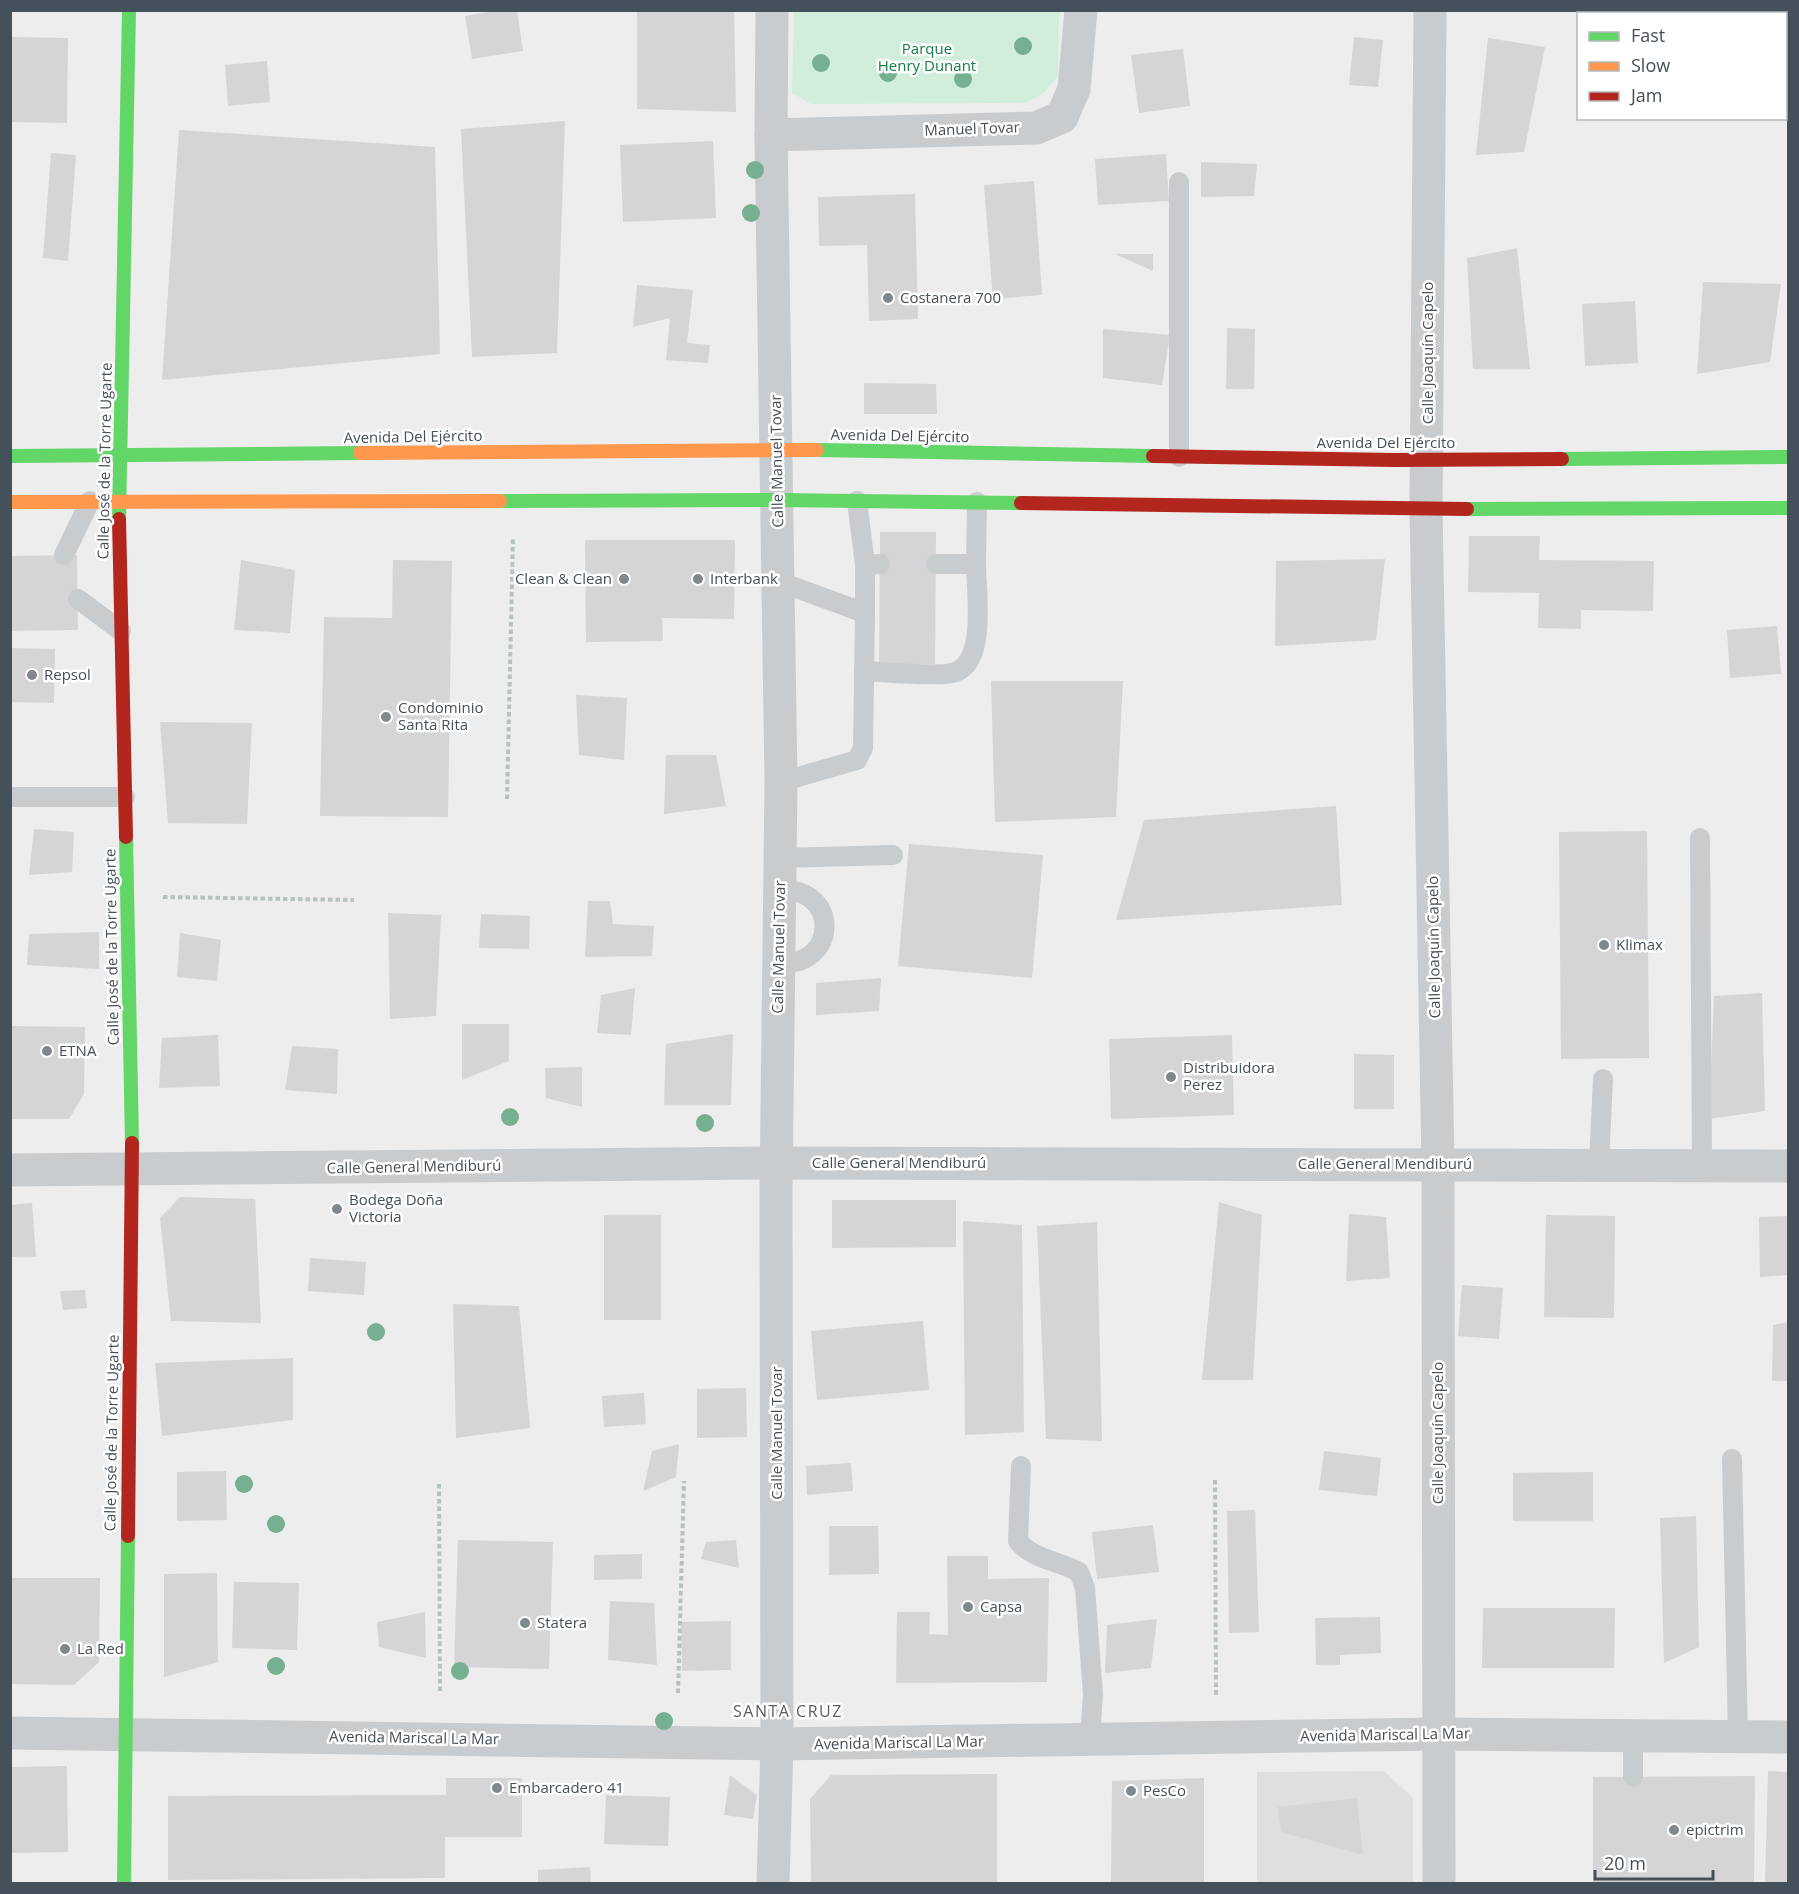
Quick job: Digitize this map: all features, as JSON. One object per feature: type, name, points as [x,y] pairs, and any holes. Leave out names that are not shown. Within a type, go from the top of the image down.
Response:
[{"type":"main road","name":"Calle José de la Torre Ugarte","points":[[124,1884],[124,1732],[133,1169],[119,501],[129,10]]},
{"type":"main road","name":"Avenida Del Ejército","points":[[10,456],[778,449],[1428,460],[1788,457]]},
{"type":"main road","points":[[10,502],[776,500],[1426,509],[1788,508]]},
{"type":"street","name":"Calle Manuel Tovar","points":[[772,10],[771,135],[778,449],[776,500],[780,582],[781,782],[777,1163],[777,1744],[773,1884]]},
{"type":"street","name":"Manuel Tovar","points":[[771,135],[1036,128],[1062,117],[1074,89],[1081,10]]},
{"type":"street","name":"Calle Joaquín Capelo","points":[[1430,10],[1426,509],[1438,1164],[1439,1884]]},
{"type":"street","name":"Calle General Mendiburú","points":[[10,1170],[777,1163],[1788,1166]]},
{"type":"street","name":"Avenida Mariscal La Mar","points":[[10,1733],[124,1732],[777,1744],[1439,1734],[1788,1737]]},
{"type":"lane","points":[[1179,182],[1179,457]]},
{"type":"lane","points":[[64,555],[90,501]]},
{"type":"lane","points":[[781,782],[857,760],[863,748],[865,613],[872,564],[857,501]]},
{"type":"lane","points":[[864,671],[954,673],[972,659],[977,639],[977,502]]},
{"type":"lane","points":[[936,564],[976,564]]},
{"type":"lane","points":[[780,582],[865,613]]},
{"type":"lane","points":[[78,598],[121,631]]},
{"type":"lane","points":[[10,797],[125,797]]},
{"type":"lane","points":[[1700,838],[1702,1166]]},
{"type":"lane","points":[[780,858],[893,855]]},
{"type":"lane","points":[[779,963],[792,964],[806,960],[823,940],[826,927],[823,913],[806,894],[793,889],[780,890]]},
{"type":"lane","points":[[1599,1165],[1603,1079]]},
{"type":"lane","points":[[1732,1459],[1738,1736]]},
{"type":"lane","points":[[1021,1466],[1018,1541],[1027,1552],[1064,1564],[1079,1572],[1085,1588],[1093,1694],[1090,1740]]},
{"type":"lane","points":[[1633,1735],[1634,1777]]},
{"type":"path","points":[[507,799],[513,500]]},
{"type":"path","points":[[127,897],[354,900]]},
{"type":"path","points":[[1215,1480],[1216,1695]]},
{"type":"path","points":[[678,1693],[684,1481]]},
{"type":"path","points":[[439,1484],[440,1691]]},
{"type":"shaded area","points":[[1384,1771],[1413,1798],[1413,1883],[1257,1883],[1257,1772]]},
{"type":"green space","name":"Parque Henry Dunant","points":[[794,11],[1061,11],[1058,76],[1044,93],[1026,103],[811,104],[792,93]]},
{"type":"building","points":[[500,10],[517,10],[523,51],[472,59],[465,16]]},
{"type":"building","points":[[637,10],[734,10],[736,112],[637,109]]},
{"type":"building","points":[[1600,10],[1639,10],[1640,12],[1600,12]]},
{"type":"building","points":[[1700,10],[1743,10],[1743,12],[1700,12]]},
{"type":"building","points":[[10,37],[68,38],[67,123],[10,122]]},
{"type":"building","points":[[1354,37],[1383,40],[1378,87],[1349,85]]},
{"type":"building","points":[[1488,38],[1545,47],[1524,152],[1476,155]]},
{"type":"building","points":[[1183,49],[1190,106],[1139,113],[1131,55]]},
{"type":"building","points":[[267,61],[270,102],[228,106],[225,65]]},
{"type":"building","points":[[565,121],[557,353],[472,357],[461,129]]},
{"type":"building","points":[[179,130],[435,147],[440,354],[162,380]]},
{"type":"building","points":[[713,141],[716,218],[623,222],[620,145]]},
{"type":"building","points":[[51,153],[76,155],[68,261],[43,258]]},
{"type":"building","points":[[1166,154],[1169,201],[1098,205],[1095,159]]},
{"type":"building","points":[[1201,162],[1257,164],[1254,196],[1201,197]]},
{"type":"building","points":[[1034,181],[1042,295],[993,299],[984,185]]},
{"type":"building","points":[[915,194],[918,319],[869,321],[867,245],[819,246],[818,197]]},
{"type":"building","points":[[1517,248],[1530,369],[1473,369],[1467,258]]},
{"type":"building","points":[[1115,254],[1153,254],[1153,271]]},
{"type":"building","points":[[1703,282],[1781,284],[1770,362],[1697,374]]},
{"type":"building","points":[[637,285],[693,290],[687,343],[710,345],[708,363],[666,360],[670,318],[633,327]]},
{"type":"building","points":[[1635,301],[1638,363],[1585,366],[1582,304]]},
{"type":"building","points":[[1227,328],[1255,329],[1254,389],[1226,389]]},
{"type":"building","points":[[1103,329],[1170,335],[1162,385],[1103,378]]},
{"type":"building","points":[[864,383],[936,384],[937,414],[864,414]]},
{"type":"building","points":[[880,532],[936,532],[935,664],[879,664]]},
{"type":"building","points":[[1469,536],[1540,536],[1539,560],[1654,561],[1653,611],[1581,610],[1581,629],[1538,628],[1539,593],[1468,592]]},
{"type":"building","points":[[585,540],[735,540],[734,619],[662,618],[663,641],[586,642]]},
{"type":"building","name":"Repsol","points":[[77,555],[78,630],[10,631],[10,556]]},
{"type":"building","points":[[1385,559],[1376,640],[1275,646],[1276,561]]},
{"type":"building","points":[[241,560],[295,570],[290,633],[234,630]]},
{"type":"building","name":"Condominio Santa Rita","points":[[393,560],[452,561],[448,817],[320,816],[324,617],[392,618]]},
{"type":"building","points":[[1777,626],[1781,674],[1730,678],[1727,630]]},
{"type":"building","name":"Repsol","points":[[10,648],[55,649],[54,703],[10,702]]},
{"type":"building","points":[[991,681],[1123,681],[1116,817],[995,822]]},
{"type":"building","points":[[576,695],[627,698],[624,760],[579,755]]},
{"type":"building","points":[[160,722],[252,723],[247,824],[168,823]]},
{"type":"building","points":[[666,755],[716,755],[726,806],[664,814]]},
{"type":"building","points":[[1336,806],[1342,905],[1116,920],[1144,820]]},
{"type":"building","points":[[34,829],[74,832],[72,872],[29,875]]},
{"type":"building","name":"Klimax","points":[[1647,831],[1649,1058],[1561,1059],[1559,832]]},
{"type":"building","points":[[909,844],[1043,855],[1032,978],[898,966]]},
{"type":"building","points":[[588,901],[610,901],[613,924],[654,926],[652,956],[585,957]]},
{"type":"building","points":[[388,913],[441,915],[436,1016],[390,1019]]},
{"type":"building","points":[[481,914],[530,916],[529,949],[479,948]]},
{"type":"building","points":[[99,932],[99,969],[27,965],[29,934]]},
{"type":"building","points":[[180,933],[221,940],[217,981],[177,977]]},
{"type":"building","points":[[881,978],[879,1011],[816,1015],[816,983]]},
{"type":"building","points":[[635,988],[631,1035],[597,1033],[601,995]]},
{"type":"building","points":[[1762,993],[1765,1111],[1709,1119],[1714,996]]},
{"type":"building","points":[[462,1024],[509,1024],[509,1061],[462,1080]]},
{"type":"building","name":"ETNA","points":[[10,1026],[85,1027],[84,1094],[69,1119],[12,1119]]},
{"type":"building","points":[[733,1034],[731,1105],[664,1105],[666,1044]]},
{"type":"building","points":[[218,1035],[220,1086],[159,1088],[162,1038]]},
{"type":"building","name":"Distribuidora Perez","points":[[1232,1035],[1234,1115],[1111,1119],[1109,1039]]},
{"type":"building","points":[[292,1046],[338,1049],[337,1094],[285,1090]]},
{"type":"building","points":[[1354,1054],[1394,1055],[1394,1109],[1354,1109]]},
{"type":"building","points":[[582,1067],[582,1107],[546,1098],[545,1068]]},
{"type":"building","points":[[180,1197],[255,1199],[261,1323],[171,1321],[160,1218]]},
{"type":"building","points":[[832,1200],[956,1200],[956,1247],[832,1248]]},
{"type":"building","points":[[1219,1202],[1262,1215],[1253,1380],[1202,1380]]},
{"type":"building","points":[[32,1203],[36,1257],[10,1257],[10,1205]]},
{"type":"building","points":[[1349,1214],[1386,1217],[1390,1278],[1346,1281]]},
{"type":"building","points":[[604,1215],[661,1215],[661,1320],[604,1320]]},
{"type":"building","points":[[1546,1215],[1615,1216],[1614,1318],[1544,1317]]},
{"type":"building","points":[[1788,1216],[1788,1275],[1760,1277],[1759,1217]]},
{"type":"building","points":[[963,1221],[1022,1225],[1024,1432],[965,1435]]},
{"type":"building","points":[[1097,1222],[1102,1441],[1046,1439],[1037,1226]]},
{"type":"building","points":[[310,1258],[366,1262],[364,1295],[308,1291]]},
{"type":"building","points":[[1462,1285],[1503,1288],[1499,1339],[1458,1336]]},
{"type":"building","points":[[85,1290],[87,1308],[63,1310],[60,1291]]},
{"type":"building","points":[[453,1304],[519,1306],[530,1428],[456,1438]]},
{"type":"building","points":[[923,1321],[929,1390],[817,1400],[811,1331]]},
{"type":"building","points":[[1788,1322],[1788,1381],[1772,1381],[1773,1325]]},
{"type":"building","points":[[293,1358],[293,1420],[162,1436],[155,1363]]},
{"type":"building","points":[[746,1388],[747,1437],[697,1438],[697,1389]]},
{"type":"building","points":[[644,1393],[646,1424],[604,1427],[602,1396]]},
{"type":"building","points":[[679,1444],[676,1477],[643,1491],[652,1451]]},
{"type":"building","points":[[1324,1451],[1381,1458],[1377,1496],[1319,1490]]},
{"type":"building","points":[[851,1463],[853,1491],[807,1495],[806,1466]]},
{"type":"building","points":[[226,1471],[227,1520],[177,1521],[177,1472]]},
{"type":"building","points":[[1593,1472],[1593,1521],[1513,1521],[1513,1473]]},
{"type":"building","points":[[1255,1510],[1259,1632],[1229,1633],[1227,1511]]},
{"type":"building","points":[[1696,1516],[1699,1647],[1664,1663],[1660,1518]]},
{"type":"building","points":[[1153,1525],[1159,1572],[1097,1579],[1092,1532]]},
{"type":"building","points":[[829,1526],[878,1526],[879,1574],[829,1575]]},
{"type":"building","points":[[458,1540],[553,1542],[549,1669],[454,1667]]},
{"type":"building","points":[[736,1540],[739,1568],[701,1559],[706,1542]]},
{"type":"building","points":[[642,1554],[642,1579],[594,1580],[594,1555]]},
{"type":"building","points":[[947,1556],[988,1556],[988,1579],[1049,1578],[1047,1682],[896,1683],[897,1612],[930,1612],[929,1634],[948,1635]]},
{"type":"building","points":[[217,1573],[218,1662],[164,1677],[164,1574]]},
{"type":"building","points":[[10,1578],[100,1578],[99,1662],[74,1685],[10,1684]]},
{"type":"building","points":[[234,1582],[299,1583],[297,1650],[232,1648]]},
{"type":"building","points":[[610,1601],[654,1603],[657,1665],[608,1660]]},
{"type":"building","points":[[1483,1608],[1615,1608],[1614,1668],[1482,1668]]},
{"type":"building","points":[[425,1612],[426,1658],[379,1647],[377,1622]]},
{"type":"building","points":[[1380,1617],[1381,1653],[1340,1655],[1340,1665],[1316,1665],[1315,1618]]},
{"type":"building","points":[[1157,1619],[1151,1668],[1105,1673],[1107,1625]]},
{"type":"building","points":[[731,1621],[731,1670],[682,1671],[681,1622]]},
{"type":"building","points":[[67,1766],[68,1852],[10,1853],[10,1767]]},
{"type":"building","points":[[1768,1771],[1788,1772],[1788,1884],[1765,1884]]},
{"type":"building","points":[[997,1774],[997,1884],[811,1884],[810,1799],[831,1775]]},
{"type":"building","points":[[730,1775],[757,1795],[753,1819],[724,1815]]},
{"type":"building","name":"epictrim","points":[[1755,1776],[1754,1884],[1593,1884],[1593,1777]]},
{"type":"building","points":[[446,1778],[522,1778],[522,1837],[445,1837],[445,1878],[168,1880],[168,1796],[446,1795]]},
{"type":"building","points":[[1204,1778],[1204,1884],[1111,1884],[1112,1781]]},
{"type":"building","points":[[606,1795],[670,1797],[668,1846],[604,1844]]},
{"type":"building","points":[[1357,1798],[1363,1855],[1281,1832],[1278,1807]]},
{"type":"building","points":[[590,1867],[591,1884],[538,1884],[538,1870]]},
{"type":"traffic: fast","points":[[119,519],[129,10]]},
{"type":"traffic: fast","points":[[817,450],[1153,456]]},
{"type":"traffic: fast","points":[[10,456],[360,453]]},
{"type":"traffic: fast","points":[[1562,459],[1788,457]]},
{"type":"traffic: fast","points":[[500,501],[776,500],[1021,503]]},
{"type":"traffic: fast","points":[[1467,509],[1788,508]]},
{"type":"traffic: fast","points":[[126,837],[132,1143]]},
{"type":"traffic: fast","points":[[124,1884],[128,1536]]},
{"type":"traffic: slow","points":[[360,453],[817,450]]},
{"type":"traffic: slow","points":[[10,502],[500,501]]},
{"type":"traffic: jam","points":[[1153,456],[1394,460],[1562,459]]},
{"type":"traffic: jam","points":[[1021,503],[1467,509]]},
{"type":"traffic: jam","points":[[119,519],[126,837]]},
{"type":"traffic: jam","points":[[128,1536],[132,1143]]},
{"type":"place","name":"Costanera 700","points":[[888,298]]},
{"type":"place","name":"Clean & Clean","points":[[624,579]]},
{"type":"place","name":"Interbank","points":[[698,579]]},
{"type":"place","name":"Repsol","points":[[32,675]]},
{"type":"place","name":"Condominio Santa Rita","points":[[386,717]]},
{"type":"place","name":"Klimax","points":[[1604,945]]},
{"type":"place","name":"ETNA","points":[[47,1051]]},
{"type":"place","name":"Distribuidora Perez","points":[[1171,1077]]},
{"type":"place","name":"Bodega Doña Victoria","points":[[337,1209]]},
{"type":"place","name":"Capsa","points":[[968,1607]]},
{"type":"place","name":"Statera","points":[[525,1623]]},
{"type":"place","name":"La Red","points":[[65,1649]]},
{"type":"place","name":"Embarcadero 41","points":[[497,1788]]},
{"type":"place","name":"PesCo","points":[[1131,1791]]},
{"type":"place","name":"epictrim","points":[[1674,1830]]},
{"type":"district","name":"SANTA CRUZ","points":[[788,1711]]}]
